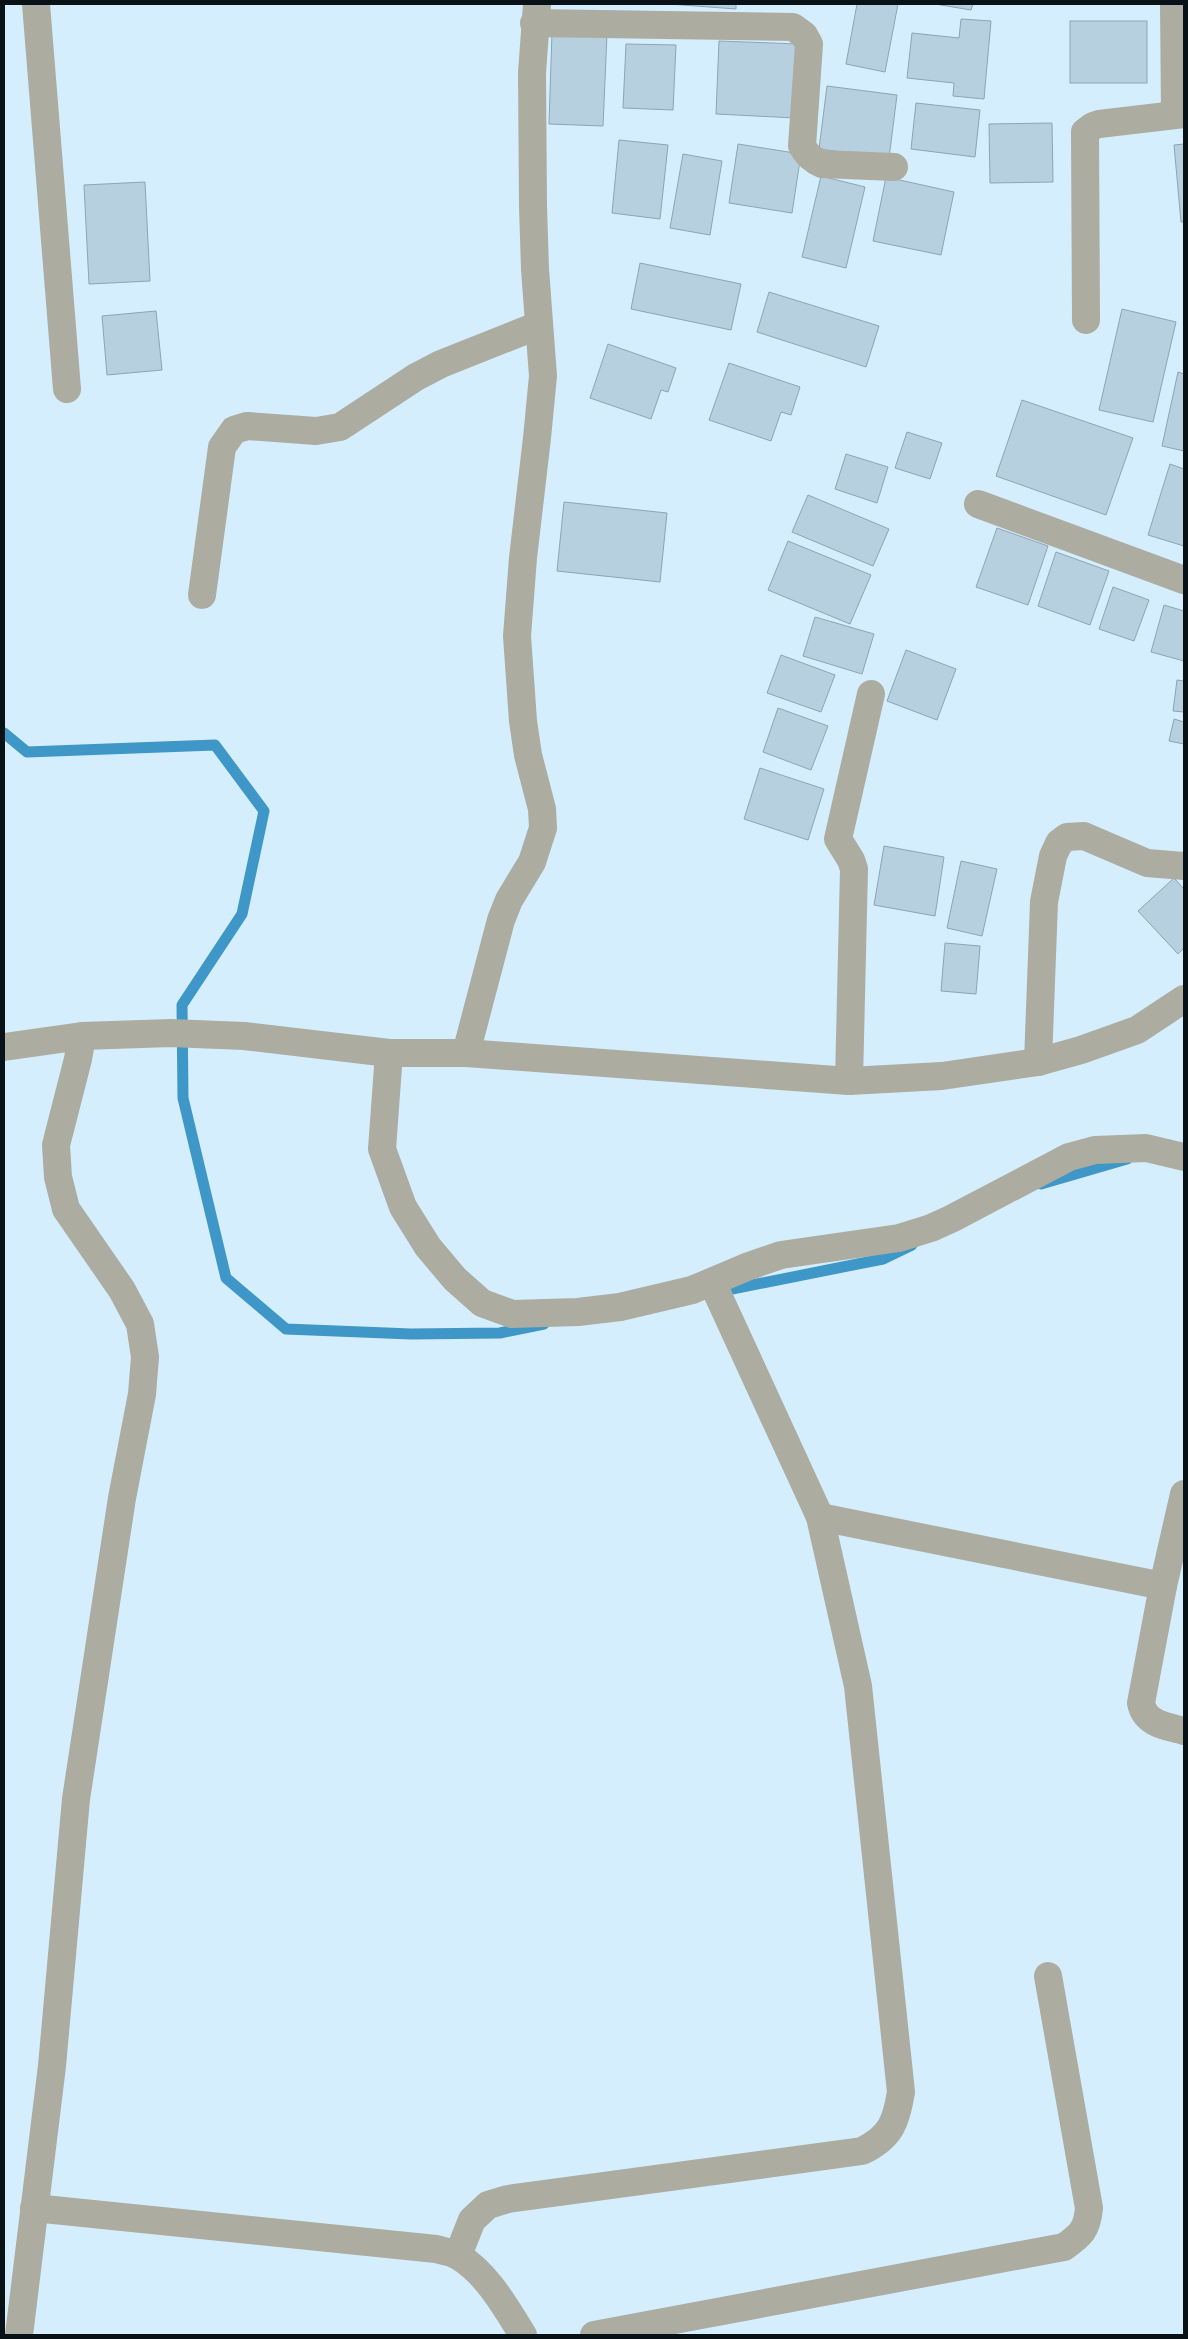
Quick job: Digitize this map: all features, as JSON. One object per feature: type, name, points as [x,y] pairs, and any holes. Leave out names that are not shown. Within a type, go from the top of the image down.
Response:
[{"type":"street","points":[[36,4],[67,389]]},
{"type":"street","points":[[1086,320],[1085,132],[1093,126],[1100,124],[1180,114],[1174,4]]},
{"type":"street","points":[[466,1053],[501,920],[509,900],[532,862],[543,828],[538,788],[528,755],[523,721],[517,636],[523,558],[542,384],[533,206],[536,14],[792,27],[804,35],[809,44],[802,146],[806,154],[813,161],[822,164],[894,167]]},
{"type":"street","points":[[202,595],[222,447],[234,430],[247,426],[316,432],[340,427],[416,377],[441,364],[539,325]]},
{"type":"street","points":[[978,504],[1184,580]]},
{"type":"street","points":[[849,1081],[854,869],[851,860],[838,840],[871,694]]},
{"type":"street","points":[[1038,1062],[1044,902],[1053,856],[1059,844],[1067,837],[1084,836],[1147,863],[1184,866]]},
{"type":"street","points":[[4,1048],[82,1036],[171,1033],[244,1036],[389,1053],[466,1053],[849,1081],[942,1076],[1038,1062],[1081,1050],[1137,1030],[1184,999]]},
{"type":"street","points":[[19,2335],[52,2066],[76,1799],[122,1498],[142,1394],[145,1357],[140,1324],[122,1290],[82,1235],[66,1209],[58,1177],[56,1145],[78,1060],[82,1036]]},
{"type":"street","points":[[389,1053],[382,1149],[403,1207],[433,1253],[455,1279],[482,1303],[512,1314],[578,1312],[620,1307],[714,1286],[749,1266],[781,1255],[898,1238],[931,1228],[1068,1157],[1095,1150],[1146,1148],[1184,1157]]},
{"type":"street","points":[[458,2255],[472,2220],[488,2205],[495,2202],[508,2198],[862,2151],[877,2144],[889,2132],[898,2114],[901,2092],[858,1686],[820,1517],[732,1320],[714,1286]]},
{"type":"street","points":[[1184,1494],[1178,1550],[1163,1586],[1141,1702],[1143,1713],[1150,1720],[1184,1732]]},
{"type":"street","points":[[820,1517],[1163,1586]]},
{"type":"street","points":[[594,2335],[1064,2247],[1079,2236],[1088,2223],[1089,2208],[1048,1976]]},
{"type":"street","points":[[34,2208],[436,2249],[458,2255],[479,2273],[504,2305],[523,2335]]},
{"type":"building","points":[[669,4],[736,4],[736,9]]},
{"type":"building","points":[[857,4],[898,4],[885,72],[846,64]]},
{"type":"building","points":[[935,4],[973,4],[971,10]]},
{"type":"building","points":[[961,19],[991,21],[984,99],[953,96],[954,83],[907,78],[912,33],[959,38]]},
{"type":"building","points":[[1070,21],[1147,21],[1147,83],[1070,83]]},
{"type":"building","points":[[552,32],[607,34],[603,126],[549,124]]},
{"type":"building","points":[[719,41],[798,44],[795,118],[716,114]]},
{"type":"building","points":[[626,44],[676,45],[673,110],[623,108]]},
{"type":"building","points":[[827,86],[897,95],[889,158],[819,149]]},
{"type":"building","points":[[916,103],[980,110],[975,157],[911,149]]},
{"type":"building","points":[[1052,123],[1053,182],[990,183],[989,124]]},
{"type":"building","points":[[619,140],[668,145],[660,219],[612,213]]},
{"type":"building","points":[[738,144],[801,154],[792,213],[729,203]]},
{"type":"building","points":[[1184,144],[1184,222],[1181,222],[1174,145]]},
{"type":"building","points":[[683,154],[722,161],[710,235],[670,228]]},
{"type":"building","points":[[821,176],[865,187],[846,268],[802,257]]},
{"type":"building","points":[[886,177],[954,192],[941,255],[873,241]]},
{"type":"building","points":[[145,182],[150,281],[89,284],[84,185]]},
{"type":"building","points":[[640,263],[741,284],[731,330],[631,309]]},
{"type":"building","points":[[769,292],[879,326],[866,367],[757,332]]},
{"type":"building","points":[[1122,309],[1176,322],[1153,422],[1099,410]]},
{"type":"building","points":[[156,311],[162,370],[107,375],[102,316]]},
{"type":"building","points":[[608,344],[676,368],[668,392],[661,390],[651,419],[590,398]]},
{"type":"building","points":[[729,363],[800,387],[791,415],[781,412],[771,441],[709,420]]},
{"type":"building","points":[[1178,372],[1184,374],[1184,451],[1162,446]]},
{"type":"building","points":[[1022,400],[1133,438],[1106,515],[996,476]]},
{"type":"building","points":[[907,432],[942,443],[930,479],[895,468]]},
{"type":"building","points":[[846,454],[888,467],[877,503],[835,489]]},
{"type":"building","points":[[1170,464],[1184,469],[1184,546],[1148,535]]},
{"type":"building","points":[[808,495],[889,529],[873,566],[792,532]]},
{"type":"building","points":[[564,502],[667,513],[660,582],[557,571]]},
{"type":"building","points":[[997,528],[1048,546],[1028,605],[976,587]]},
{"type":"building","points":[[788,541],[871,575],[850,624],[768,590]]},
{"type":"building","points":[[1056,552],[1109,571],[1090,625],[1038,606]]},
{"type":"building","points":[[1113,587],[1149,600],[1134,641],[1099,629]]},
{"type":"building","points":[[1164,605],[1184,611],[1184,661],[1151,652]]},
{"type":"building","points":[[815,617],[874,634],[862,674],[803,656]]},
{"type":"building","points":[[906,650],[956,669],[937,720],[887,701]]},
{"type":"building","points":[[781,655],[835,675],[821,712],[767,693]]},
{"type":"building","points":[[1177,680],[1184,681],[1184,712],[1173,711]]},
{"type":"building","points":[[778,708],[828,726],[811,770],[763,752]]},
{"type":"building","points":[[1174,719],[1184,722],[1184,744],[1169,741]]},
{"type":"building","points":[[760,768],[824,789],[808,840],[744,819]]},
{"type":"building","points":[[884,846],[944,857],[935,916],[874,905]]},
{"type":"building","points":[[961,861],[997,869],[982,936],[947,928]]},
{"type":"building","points":[[1174,878],[1184,889],[1184,948],[1178,954],[1138,911]]},
{"type":"building","points":[[945,943],[980,946],[976,994],[941,991]]},
{"type":"waterway","points":[[4,733],[27,752],[215,745],[264,811],[242,914],[182,1005],[183,1098],[226,1278],[286,1329],[411,1334],[500,1333],[544,1324]]},
{"type":"waterway","points":[[1041,1184],[1127,1159]]},
{"type":"waterway","points":[[717,1292],[883,1259],[912,1245]]}]
